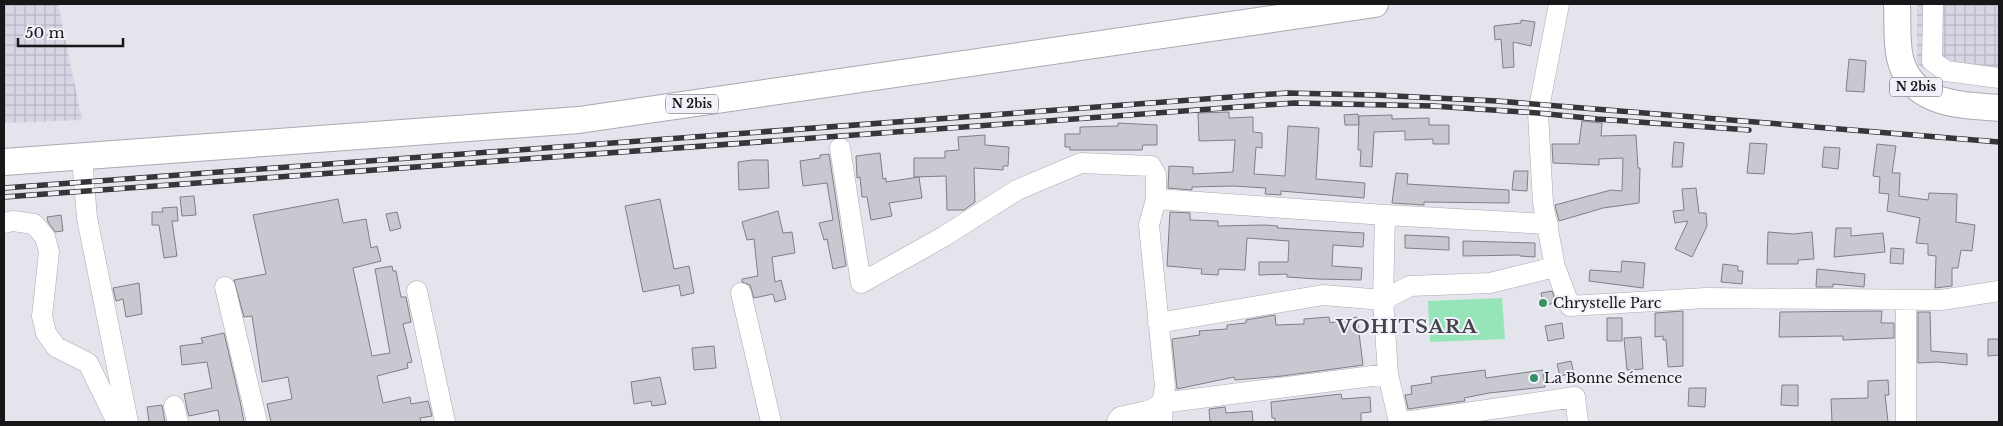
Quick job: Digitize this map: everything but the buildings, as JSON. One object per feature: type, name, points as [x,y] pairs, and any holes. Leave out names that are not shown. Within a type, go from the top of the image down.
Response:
[{"type":"main road","name":"N 2bis","points":[[4,162],[580,120],[1375,4]]},
{"type":"main road","name":"N 2bis","points":[[1897,4],[1900,58],[1909,79],[1924,95],[1959,105],[1999,108]]},
{"type":"street","points":[[1559,4],[1539,104],[1543,203],[1555,266],[1570,306],[1706,298],[1940,300],[1999,292]]},
{"type":"street","points":[[1933,4],[1932,60],[1946,71],[1999,78]]},
{"type":"street","points":[[840,148],[860,282],[943,237],[1017,190],[1081,162],[1151,166],[1156,175],[1156,199],[1149,224],[1165,387],[1162,413]]},
{"type":"street","points":[[82,157],[87,218],[128,422]]},
{"type":"street","points":[[1156,199],[1548,224]]},
{"type":"street","points":[[1385,215],[1383,300],[1388,374],[1399,422]]},
{"type":"street","points":[[4,223],[13,221],[34,224],[45,237],[49,252],[42,316],[46,333],[56,347],[88,363],[117,422]]},
{"type":"street","points":[[1158,323],[1323,295],[1383,300],[1410,286],[1490,283],[1555,266]]},
{"type":"street","points":[[225,287],[257,422]]},
{"type":"street","points":[[417,291],[445,422]]},
{"type":"street","points":[[741,293],[771,422]]},
{"type":"street","points":[[1906,301],[1906,422]]},
{"type":"street","points":[[1117,422],[1120,417],[1151,410],[1162,413],[1388,374]]},
{"type":"street","points":[[1404,422],[1496,416],[1575,397],[1578,422]]},
{"type":"shaded area","points":[[4,4],[58,4],[82,120],[4,123]]},
{"type":"shaded area","points":[[1917,4],[1999,4],[1999,85],[1942,80],[1917,64]]},
{"type":"green space","points":[[1502,298],[1505,339],[1430,342],[1428,301]]},
{"type":"railway","points":[[4,188],[1287,93],[1497,101],[1999,142]]},
{"type":"railway","points":[[4,197],[1294,103],[1433,106],[1749,130]]},
{"type":"place","name":"Chrystelle Parc","points":[[1543,303]]},
{"type":"place","name":"La Bonne Sémence","points":[[1534,378]]},
{"type":"district","name":"VOHITSARA","points":[[1407,326]]}]
